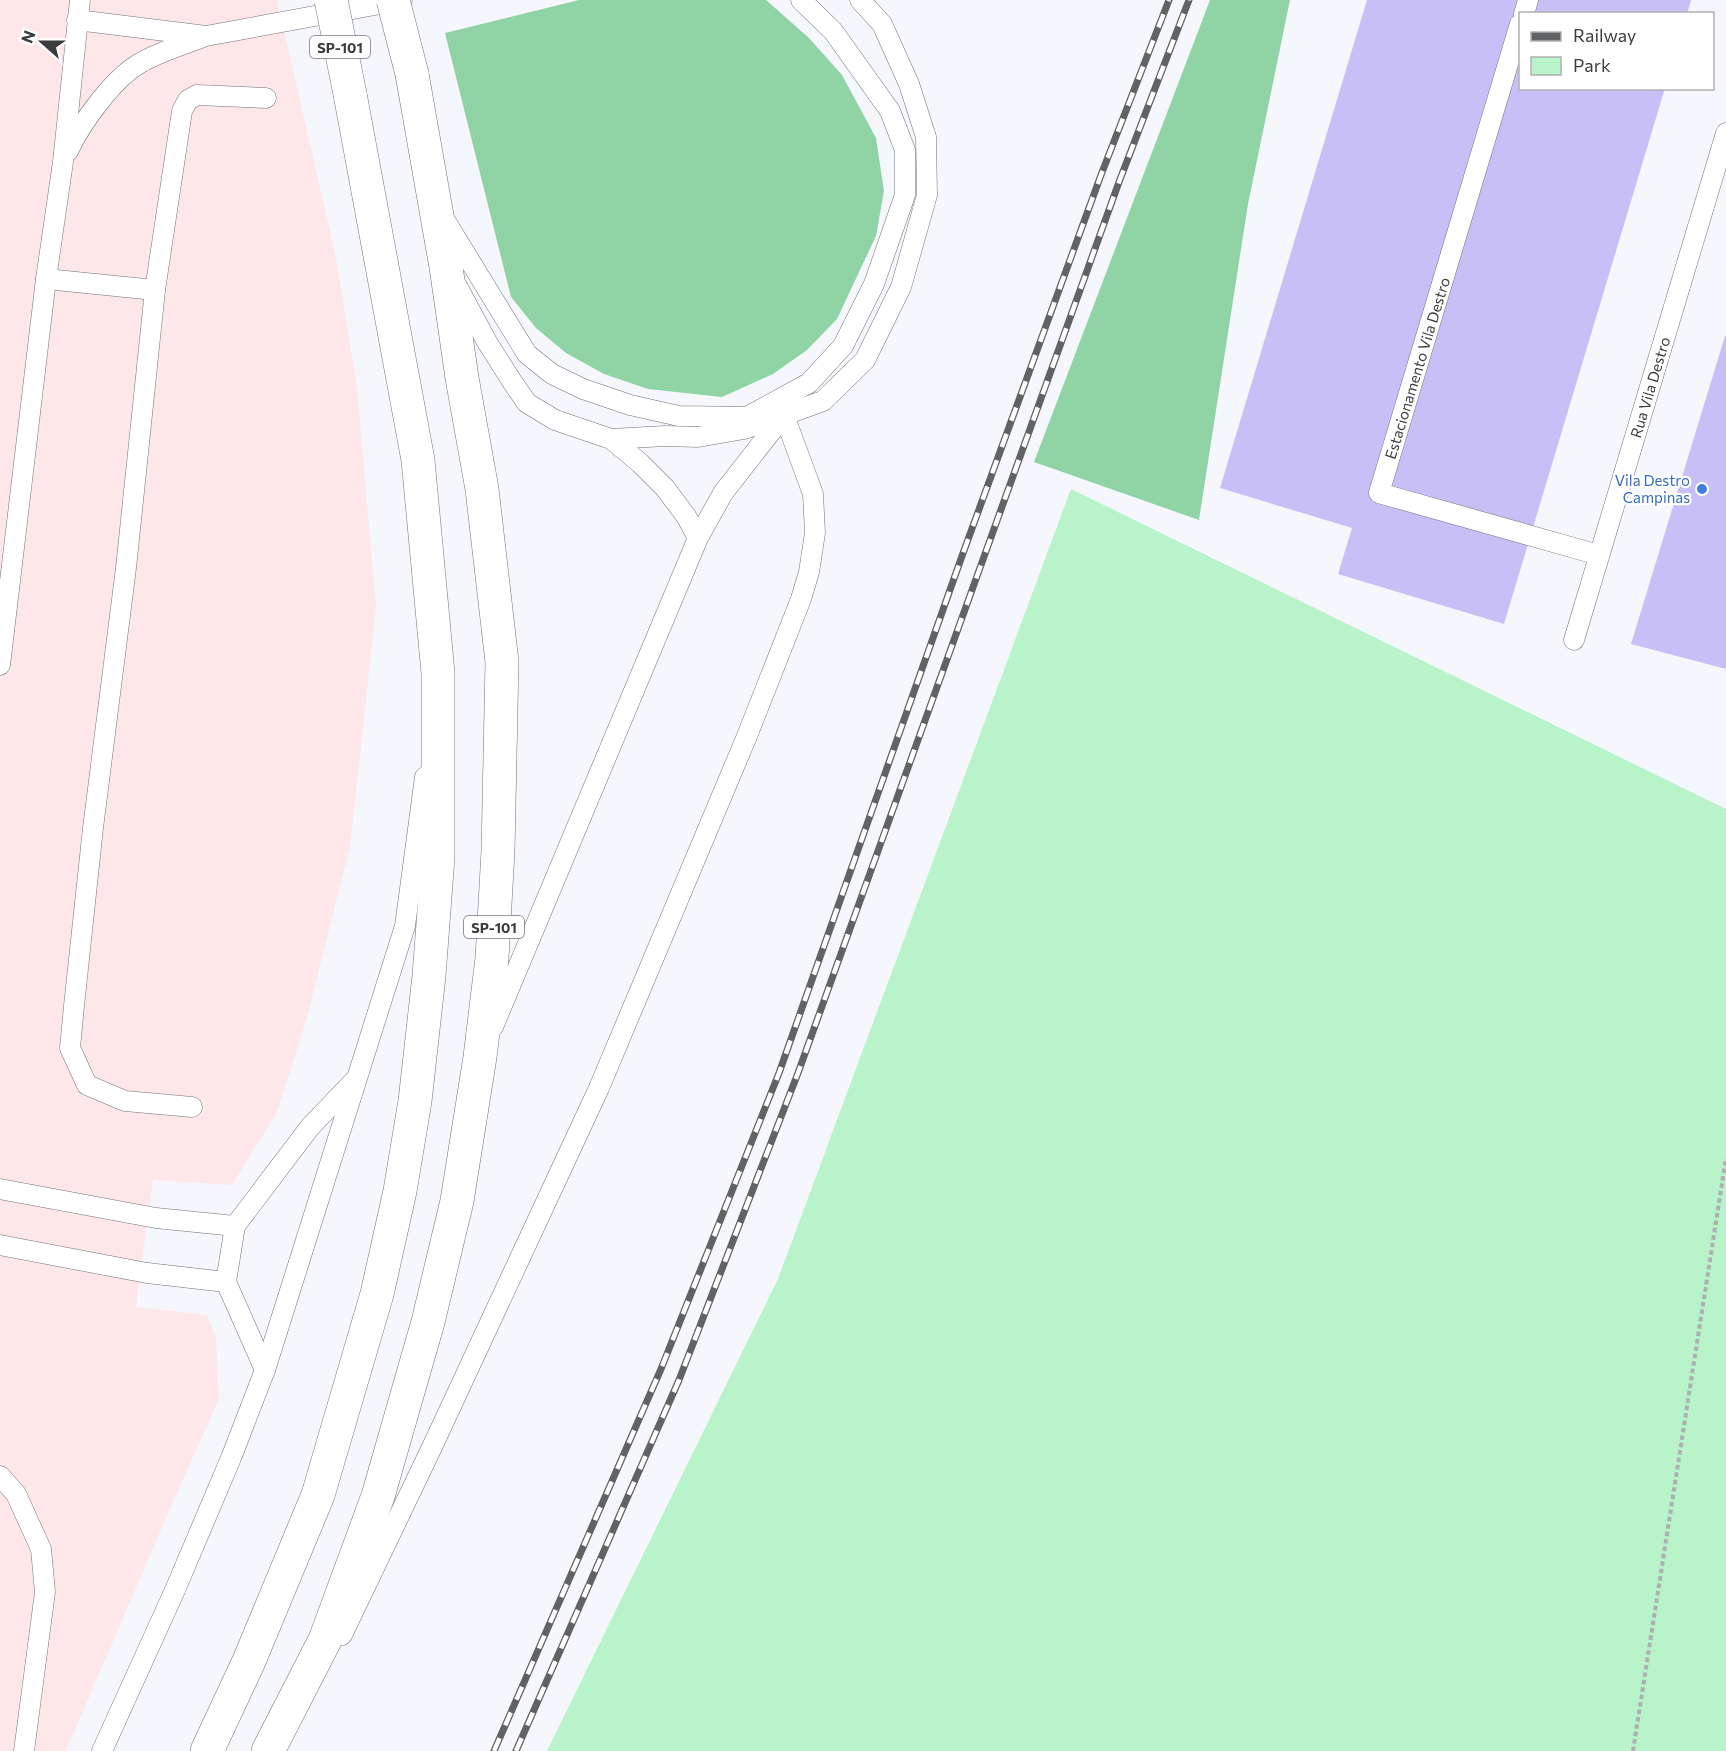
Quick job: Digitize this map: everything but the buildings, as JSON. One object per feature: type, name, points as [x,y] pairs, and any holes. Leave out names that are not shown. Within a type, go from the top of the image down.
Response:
[{"type":"highway","name":"SP-101","points":[[207,1751],[249,1661],[318,1495],[377,1294],[397,1203],[415,1101],[429,976],[438,858],[438,673],[418,460],[331,0]]},
{"type":"highway","name":"SP-101","points":[[268,1751],[325,1640],[378,1496],[428,1322],[457,1201],[480,1058],[492,958],[498,851],[501,662],[482,489],[462,378],[446,267],[412,74],[393,0]]},
{"type":"lane","points":[[0,665],[46,279],[63,162],[80,0]]},
{"type":"lane","points":[[63,162],[77,131],[109,90],[141,62],[206,36],[402,0]]},
{"type":"lane","points":[[433,200],[526,354],[552,374],[583,389],[679,416],[747,417],[809,383],[843,346],[874,284],[905,195],[905,150],[890,111],[832,31],[801,0]]},
{"type":"lane","points":[[446,267],[487,342],[527,403],[555,420],[612,439],[698,437],[744,429],[823,401],[865,360],[901,286],[927,195],[926,136],[909,84],[882,24],[860,0]]},
{"type":"lane","points":[[77,20],[206,36]]},
{"type":"lane","name":"Estacionamento Vila Destro","points":[[1519,31],[1379,493],[1599,555]]},
{"type":"lane","points":[[192,1107],[126,1101],[87,1085],[70,1048],[93,828],[126,568],[155,290],[182,111],[188,100],[197,95],[266,98]]},
{"type":"lane","name":"Rua Vila Destro","points":[[1574,640],[1726,134]]},
{"type":"lane","points":[[46,279],[155,290]]},
{"type":"lane","points":[[480,1058],[698,538],[723,493],[784,415]]},
{"type":"lane","points":[[274,1751],[328,1663],[438,1435],[600,1088],[743,747],[801,599],[809,572],[815,533],[813,494],[784,415]]},
{"type":"lane","points":[[612,439],[665,489],[686,516],[698,538]]},
{"type":"lane","points":[[102,1751],[175,1590],[231,1458],[265,1370],[405,926],[438,673]]},
{"type":"lane","points":[[265,1370],[226,1282],[235,1226],[310,1127],[357,1077]]},
{"type":"lane","points":[[0,1190],[156,1218],[235,1226]]},
{"type":"lane","points":[[0,1245],[147,1273],[226,1282]]},
{"type":"lane","points":[[0,1476],[16,1494],[41,1549],[45,1592],[24,1751]]},
{"type":"path","points":[[1633,1751],[1726,1158]]},
{"type":"shaded area","points":[[0,0],[277,0],[336,257],[357,387],[376,607],[350,847],[307,1018],[277,1112],[232,1185],[153,1180],[136,1307],[207,1315],[216,1338],[219,1399],[66,1751],[0,1751]]},
{"type":"green space","points":[[579,0],[766,0],[809,38],[842,75],[876,138],[884,191],[876,236],[837,319],[807,350],[773,374],[722,397],[648,389],[604,374],[566,353],[536,328],[511,297],[445,33]]},
{"type":"green space","points":[[1210,0],[1290,0],[1248,204],[1199,520],[1034,462]]},
{"type":"green space","points":[[1071,489],[1726,809],[1726,1751],[547,1751],[778,1279]]},
{"type":"railway","points":[[494,1751],[661,1369],[779,1073],[962,556],[1101,175],[1169,0]]},
{"type":"railway","points":[[516,1751],[679,1380],[798,1073],[1119,182],[1189,0]]},
{"type":"place","name":"Vila Destro Campinas","points":[[1702,489]]}]
